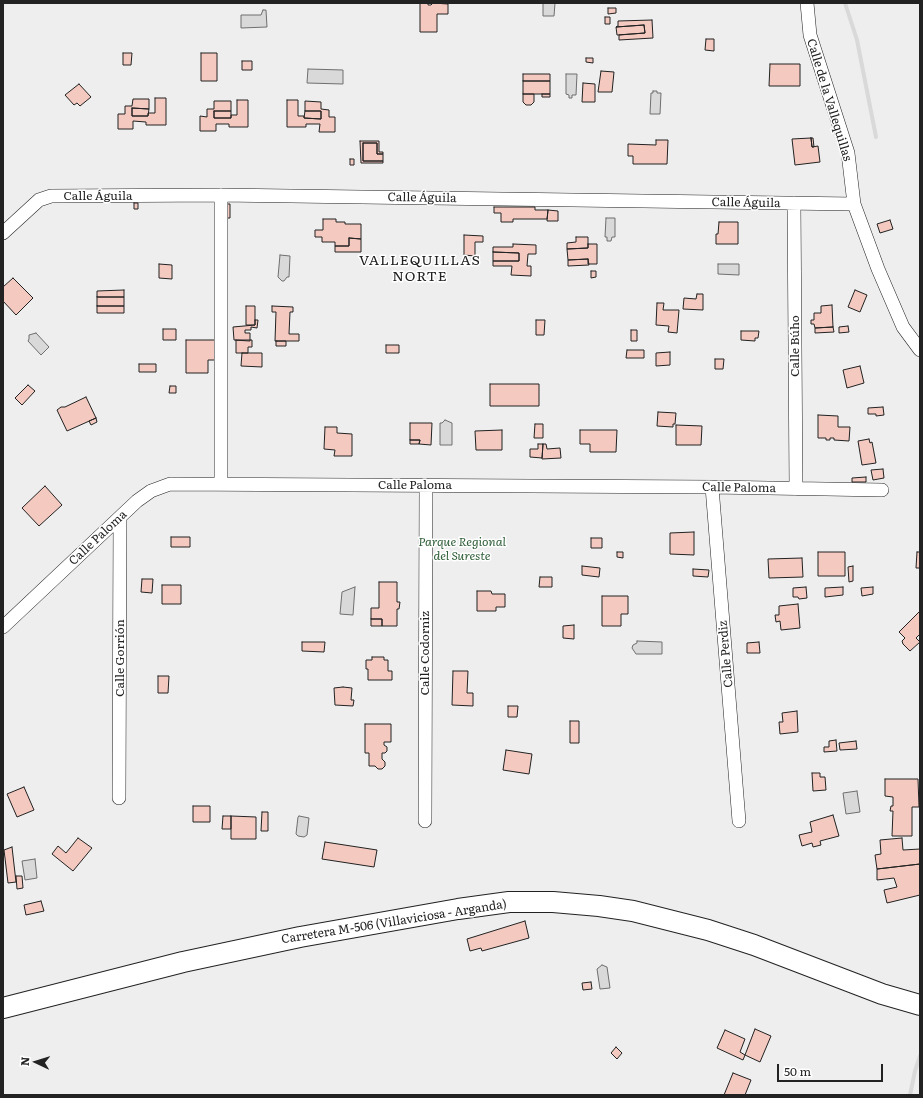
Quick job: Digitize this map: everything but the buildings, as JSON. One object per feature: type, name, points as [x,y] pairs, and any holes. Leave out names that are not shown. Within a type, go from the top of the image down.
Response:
[{"type":"main road","name":"Carretera M-506 (Villaviciosa - Arganda)","points":[[3,1008],[183,962],[300,937],[458,909],[509,902],[545,902],[599,906],[634,911],[708,930],[754,945],[882,994],[920,1005]]},
{"type":"street","name":"Calle de la Vallequillas","points":[[807,3],[810,35],[848,153],[854,204],[878,269],[903,327],[920,350]]},
{"type":"street","name":"Calle Águila","points":[[3,233],[39,200],[52,196],[220,195],[854,204]]},
{"type":"street","points":[[220,195],[221,484]]},
{"type":"street","name":"Calle Búho","points":[[794,203],[796,489]]},
{"type":"street","name":"Calle Paloma","points":[[3,627],[137,502],[151,491],[170,484],[712,487],[882,490]]},
{"type":"street","name":"Calle Codorniz","points":[[425,822],[426,485]]},
{"type":"street","name":"Calle Perdiz","points":[[712,487],[739,821]]},
{"type":"street","name":"Calle Gorrión","points":[[119,798],[120,517]]},
{"type":"green space","name":"Parque Regional del Sureste","points":[[3,3],[920,3],[920,1095],[3,1095]]},
{"type":"shaded area","points":[[543,3],[555,3],[554,16],[543,16]]},
{"type":"shaded area","points":[[263,10],[266,10],[267,27],[241,28],[241,15],[261,15]]},
{"type":"shaded area","points":[[308,69],[343,70],[343,84],[307,83]]},
{"type":"shaded area","points":[[566,74],[577,74],[576,95],[572,95],[572,98],[569,98],[569,95],[566,94]]},
{"type":"shaded area","points":[[653,91],[661,93],[660,114],[650,114],[651,93],[653,93]]},
{"type":"shaded area","points":[[606,218],[615,218],[615,237],[612,237],[611,241],[607,241],[607,237],[605,237]]},
{"type":"shaded area","points":[[280,255],[290,256],[289,277],[287,277],[284,281],[278,277]]},
{"type":"shaded area","points":[[718,264],[739,264],[739,275],[718,274]]},
{"type":"shaded area","points":[[36,333],[49,347],[41,355],[28,341],[29,335]]},
{"type":"shaded area","points":[[445,420],[452,423],[452,445],[440,445],[440,423]]},
{"type":"shaded area","points":[[355,587],[353,615],[340,614],[342,592]]},
{"type":"shaded area","points":[[637,641],[662,642],[662,654],[636,654],[632,648]]},
{"type":"shaded area","points":[[857,791],[860,812],[846,814],[843,793]]},
{"type":"shaded area","points":[[299,816],[309,818],[307,835],[304,837],[296,834]]},
{"type":"shaded area","points":[[35,859],[37,878],[25,880],[22,861]]},
{"type":"shaded area","points":[[602,965],[607,967],[610,988],[600,989],[597,969]]},
{"type":"waterway","points":[[845,3],[857,40],[876,137]]},
{"type":"waterway","points":[[910,1095],[920,1056]]},
{"type":"district","name":"VALLEQUILLAS NORTE","points":[[420,270]]}]
